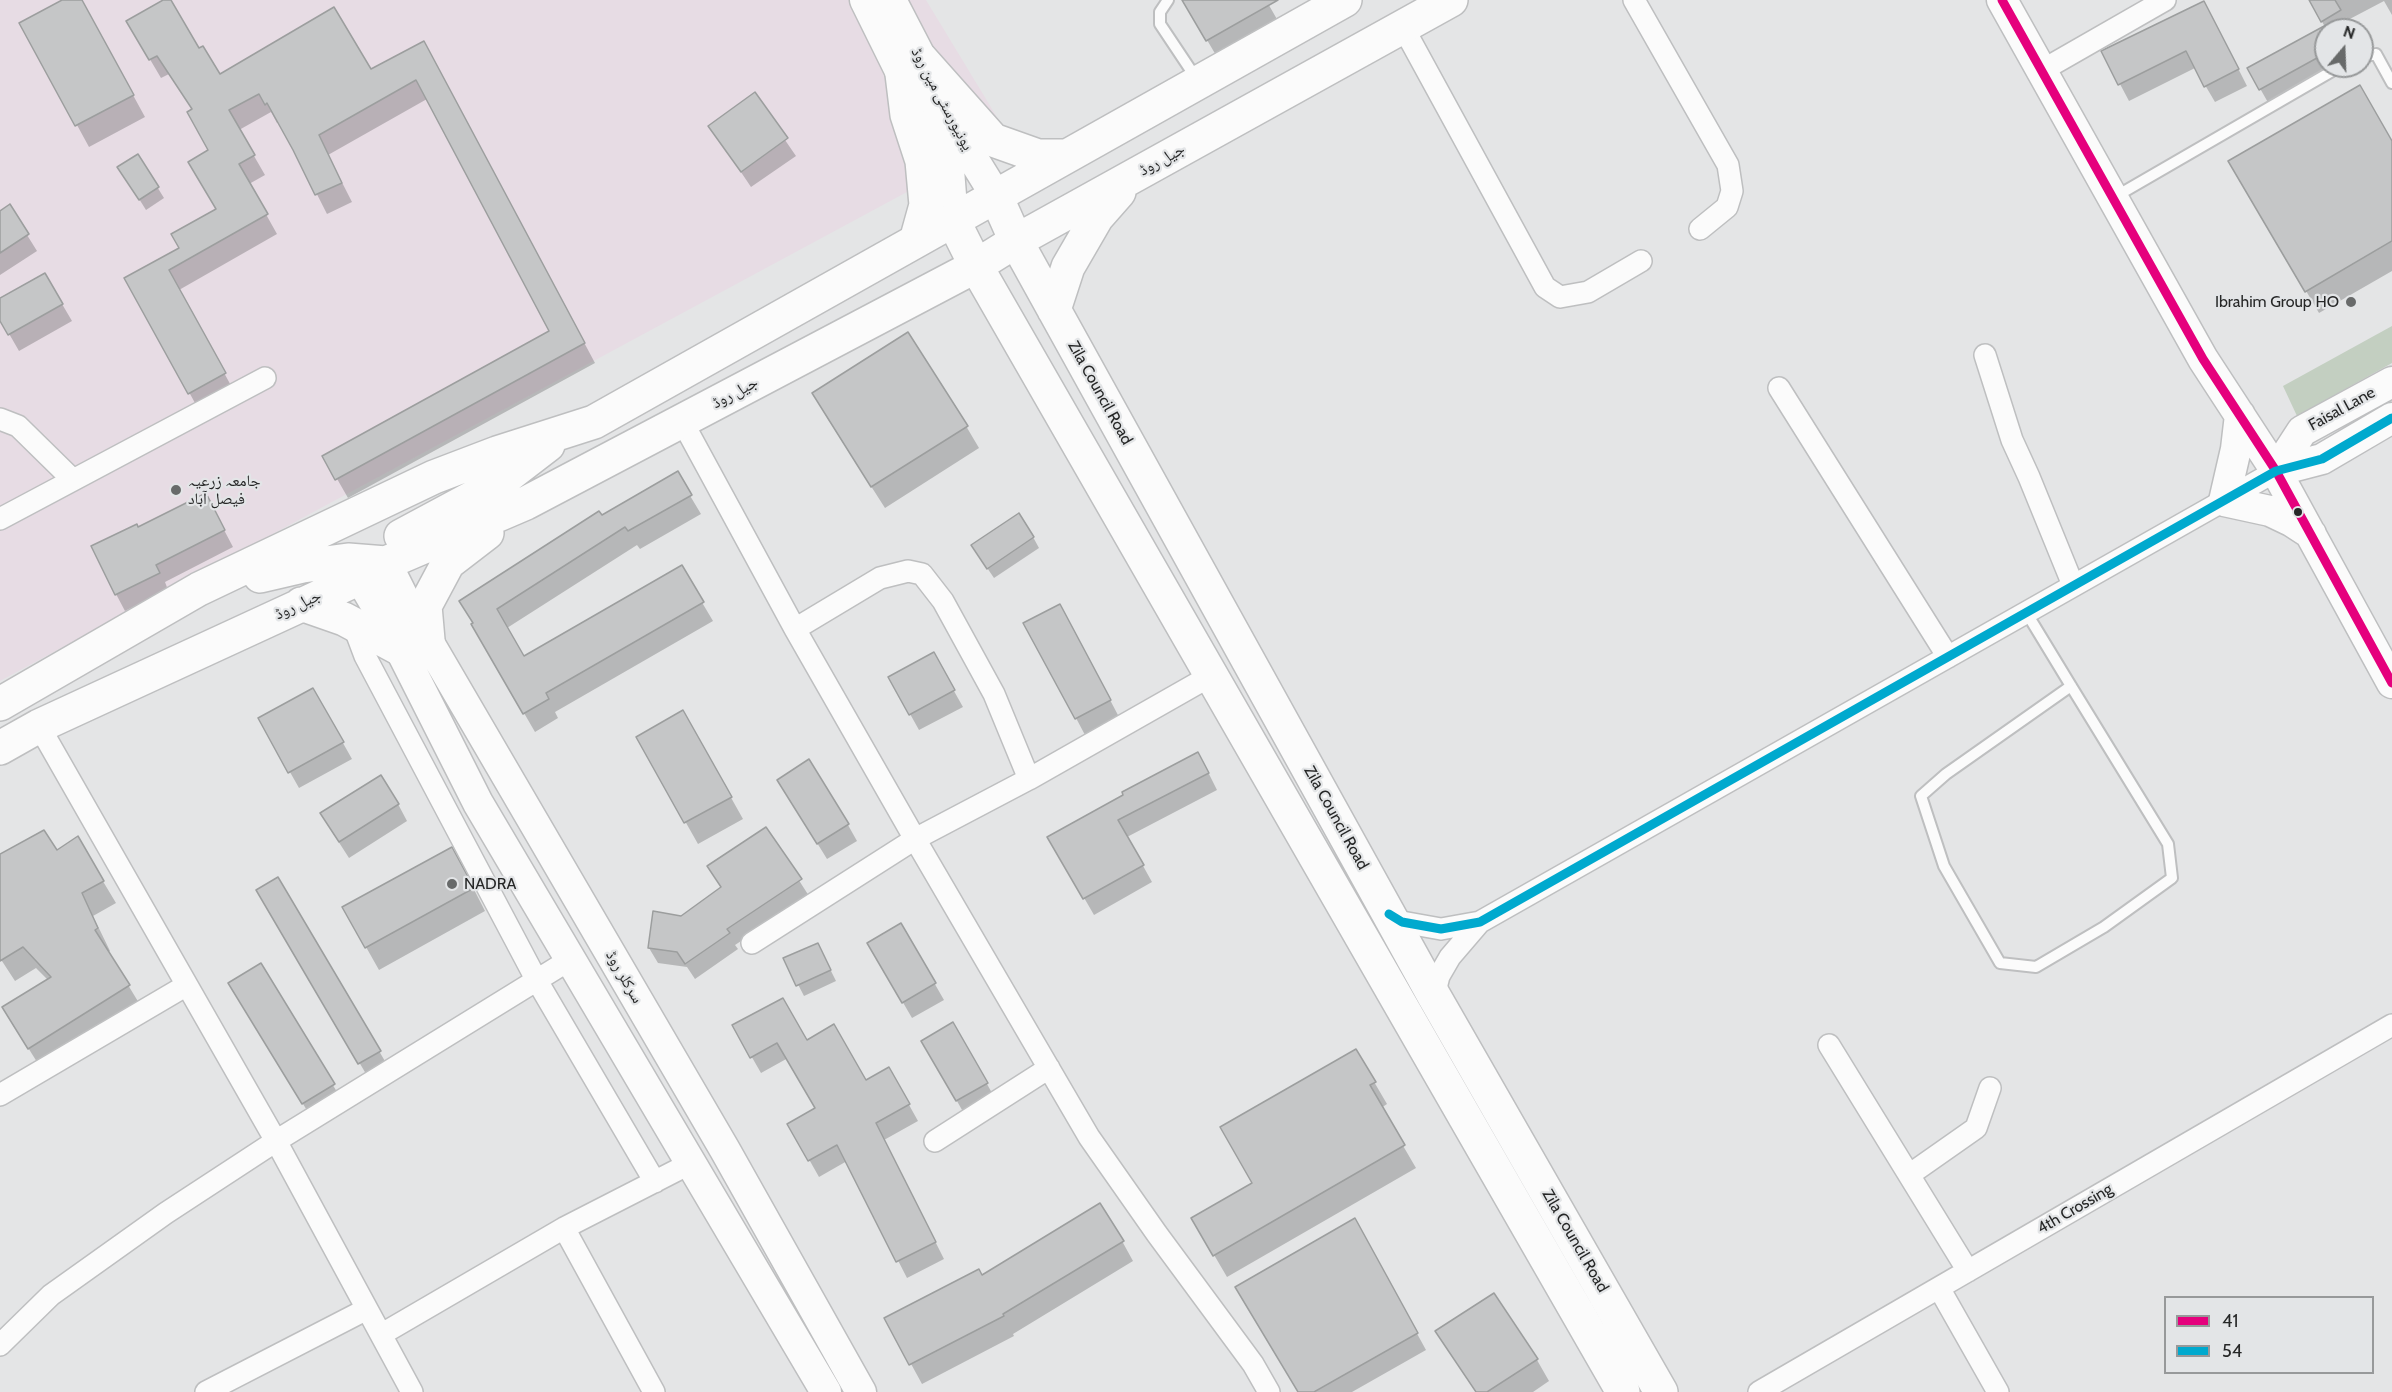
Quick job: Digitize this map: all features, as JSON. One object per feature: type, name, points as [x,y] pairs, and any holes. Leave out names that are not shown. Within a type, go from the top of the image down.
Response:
[{"type":"main road","name":"یونیورسٹی مین روڈ","points":[[864,0],[912,67],[996,196]]},
{"type":"main road","name":"یونیورسٹی مین روڈ","points":[[891,0],[912,67],[950,170],[953,220]]},
{"type":"main road","points":[[0,704],[199,590],[434,477],[497,453],[594,422],[1345,0]]},
{"type":"main road","name":"جیل روڈ","points":[[0,748],[39,726],[301,604],[371,567],[526,503],[976,266],[1016,241],[1451,0]]},
{"type":"main road","points":[[2002,0],[2203,359],[2276,471],[2392,684]]},
{"type":"main road","points":[[912,67],[993,140],[1038,156],[1066,156]]},
{"type":"main road","points":[[912,67],[907,115],[922,161],[926,206],[916,241]]},
{"type":"main road","points":[[1054,310],[1068,267],[1097,217],[1132,177]]},
{"type":"main road","name":"Zila Council Road","points":[[996,196],[1016,241],[1434,996],[1661,1392]]},
{"type":"main road","name":"Zila Council Road","points":[[953,220],[976,266],[1623,1392]]},
{"type":"main road","name":"Faisal Lane","points":[[2276,471],[2302,431],[2392,382]]},
{"type":"main road","points":[[2240,414],[2236,449],[2224,501],[2270,511],[2311,534]]},
{"type":"main road","name":"Faisal Lane","points":[[2276,471],[2322,459],[2392,418]]},
{"type":"main road","points":[[199,590],[303,566],[348,560],[371,567],[382,546],[496,485],[567,430]]},
{"type":"main road","points":[[301,604],[414,645],[425,606],[448,563],[526,503]]},
{"type":"main road","name":"سرکلر روڈ","points":[[371,567],[414,645],[719,1140],[861,1392]]},
{"type":"main road","name":"سرکلر روڈ","points":[[414,645],[478,803],[826,1392]]},
{"type":"street","points":[[1634,0],[1728,165],[1732,190],[1726,207],[1700,229]]},
{"type":"street","points":[[2041,70],[2165,0]]},
{"type":"street","points":[[1403,27],[1545,287],[1560,297],[1588,292],[1641,261]]},
{"type":"street","points":[[1984,355],[2012,440],[2073,585]]},
{"type":"street","points":[[0,519],[265,378]]},
{"type":"street","points":[[1779,388],[1948,657]]},
{"type":"street","points":[[0,419],[18,426],[73,480]]},
{"type":"street","points":[[682,421],[795,629],[1089,1137],[1253,1364],[1269,1392]]},
{"type":"street","name":"Faisal Lane","points":[[1389,914],[1402,922],[1441,929],[1480,922],[2276,471]]},
{"type":"street","points":[[795,629],[880,578],[908,571],[922,574],[943,601],[994,694],[1029,778]]},
{"type":"street","points":[[354,624],[365,656],[536,979],[655,1182]]},
{"type":"street","points":[[365,656],[414,645]]},
{"type":"street","points":[[752,943],[915,839],[1212,675]]},
{"type":"street","points":[[39,726],[276,1141],[412,1392]]},
{"type":"street","name":"Faisal Lane","points":[[1434,996],[1439,976],[1450,957],[1480,922]]},
{"type":"street","points":[[0,1345],[51,1295],[166,1214],[276,1141],[571,959]]},
{"type":"street","points":[[0,1095],[187,986]]},
{"type":"street","name":"4th Crossing","points":[[1759,1392],[2392,1025]]},
{"type":"street","points":[[1829,1045],[1968,1271]]},
{"type":"street","points":[[935,1141],[1049,1068]]},
{"type":"street","points":[[1909,1175],[1976,1128],[1990,1088]]},
{"type":"street","points":[[382,1334],[564,1228],[692,1163]]},
{"type":"street","points":[[564,1228],[654,1392]]},
{"type":"street","points":[[1939,1288],[1998,1392]]},
{"type":"street","points":[[206,1392],[367,1310]]},
{"type":"lane","points":[[1168,0],[1160,12],[1160,24],[1198,81]]},
{"type":"lane","points":[[2374,54],[2376,54],[2392,83]]},
{"type":"lane","points":[[2113,198],[2320,78]]},
{"type":"lane","points":[[2026,612],[2072,686],[2168,844],[2172,878],[2104,927],[2036,967],[2000,963],[1944,866],[1921,796],[1946,774],[2072,686]]},
{"type":"shaded area","name":"جامعہ زرعیہ فیصل آباد","points":[[0,0],[926,0],[1009,137],[0,681]]},
{"type":"green space","points":[[2392,326],[2392,363],[2297,416],[2283,386]]},
{"type":"building","points":[[62,0],[82,0],[134,95],[75,126],[19,23]]},
{"type":"building","points":[[163,0],[171,0],[199,48],[203,46],[220,74],[334,7],[371,69],[424,41],[585,343],[335,480],[322,456],[549,331],[416,80],[319,135],[342,183],[315,195],[267,103],[265,105],[259,94],[229,110],[255,155],[239,164],[268,214],[169,270],[226,373],[188,394],[124,278],[179,248],[171,234],[216,209],[188,162],[208,150],[187,112],[192,109],[157,56],[149,60],[126,21]]},
{"type":"building","points":[[1182,0],[1278,0],[1206,41]]},
{"type":"building","points":[[2309,0],[2335,0],[2341,10],[2328,18],[2319,18]]},
{"type":"building","points":[[2204,1],[2239,69],[2204,87],[2186,51],[2118,85],[2101,51]]},
{"type":"building","points":[[2314,32],[2314,60],[2259,90],[2247,68]]},
{"type":"building","points":[[2360,85],[2392,141],[2392,241],[2305,292],[2228,161]]},
{"type":"building","points":[[755,92],[788,138],[741,172],[708,126]]},
{"type":"building","points":[[138,154],[159,187],[139,200],[117,167]]},
{"type":"building","points":[[10,204],[29,234],[0,253],[0,211]]},
{"type":"building","points":[[45,273],[63,304],[8,335],[0,321],[0,298]]},
{"type":"building","points":[[908,332],[968,426],[871,487],[812,393]]},
{"type":"building","points":[[678,471],[692,495],[628,531],[625,527],[497,609],[524,656],[682,565],[704,602],[546,693],[549,699],[523,714],[459,601],[599,511],[602,515]]},
{"type":"building","points":[[206,493],[225,530],[156,565],[160,573],[115,595],[91,546],[137,524],[138,527]]},
{"type":"building","points":[[1019,513],[1034,537],[987,569],[971,545]]},
{"type":"building","points":[[1060,604],[1111,700],[1075,719],[1023,623]]},
{"type":"building","points":[[934,652],[955,690],[909,715],[888,677]]},
{"type":"building","points":[[313,688],[344,742],[288,773],[258,718]]},
{"type":"building","points":[[683,710],[732,797],[684,823],[636,737]]},
{"type":"building","points":[[1198,752],[1209,773],[1118,820],[1144,865],[1083,899],[1047,837],[1123,795],[1122,792]]},
{"type":"building","points":[[809,759],[849,824],[817,844],[777,780]]},
{"type":"building","points":[[381,775],[399,804],[339,842],[320,813]]},
{"type":"building","points":[[766,827],[802,879],[727,929],[730,933],[685,964],[677,952],[648,948],[653,911],[681,916],[721,887],[707,866]]},
{"type":"building","points":[[44,830],[57,850],[78,836],[104,881],[82,893],[98,928],[95,930],[130,985],[28,1049],[2,1007],[51,977],[23,947],[0,961],[0,854]]},
{"type":"building","points":[[452,847],[474,888],[365,948],[342,907]]},
{"type":"building","points":[[278,877],[381,1051],[358,1064],[256,890]]},
{"type":"building","points":[[901,923],[936,983],[902,1003],[867,943]]},
{"type":"building","points":[[818,943],[831,970],[796,986],[783,958]]},
{"type":"building","points":[[261,963],[335,1084],[302,1104],[228,983]]},
{"type":"building","points":[[783,998],[807,1040],[834,1024],[866,1080],[889,1067],[910,1104],[876,1123],[936,1242],[896,1262],[837,1145],[808,1161],[787,1124],[815,1108],[777,1043],[750,1058],[732,1025]]},
{"type":"building","points":[[953,1022],[988,1083],[956,1101],[921,1041]]},
{"type":"building","points":[[1356,1049],[1376,1082],[1370,1085],[1405,1145],[1213,1256],[1191,1218],[1252,1183],[1220,1127]]},
{"type":"building","points":[[1100,1203],[1124,1241],[1003,1314],[1004,1316],[909,1365],[884,1318],[979,1269],[982,1275]]},
{"type":"building","points":[[1355,1218],[1418,1333],[1314,1392],[1298,1392],[1235,1287]]},
{"type":"building","points":[[1494,1293],[1538,1359],[1487,1392],[1476,1392],[1435,1331]]},
{"type":"transit line","name":"41","points":[[2002,0],[2203,359],[2276,471],[2392,683]]},
{"type":"transit line","name":"54","points":[[1389,914],[1402,922],[1441,929],[1480,922],[2276,471],[2322,459],[2392,418]]},
{"type":"place","name":"Ibrahim Group HO","points":[[2351,302]]},
{"type":"place","name":"جامعہ زرعیہ فیصل آباد","points":[[176,490]]},
{"type":"place","name":"NADRA","points":[[452,884]]}]
